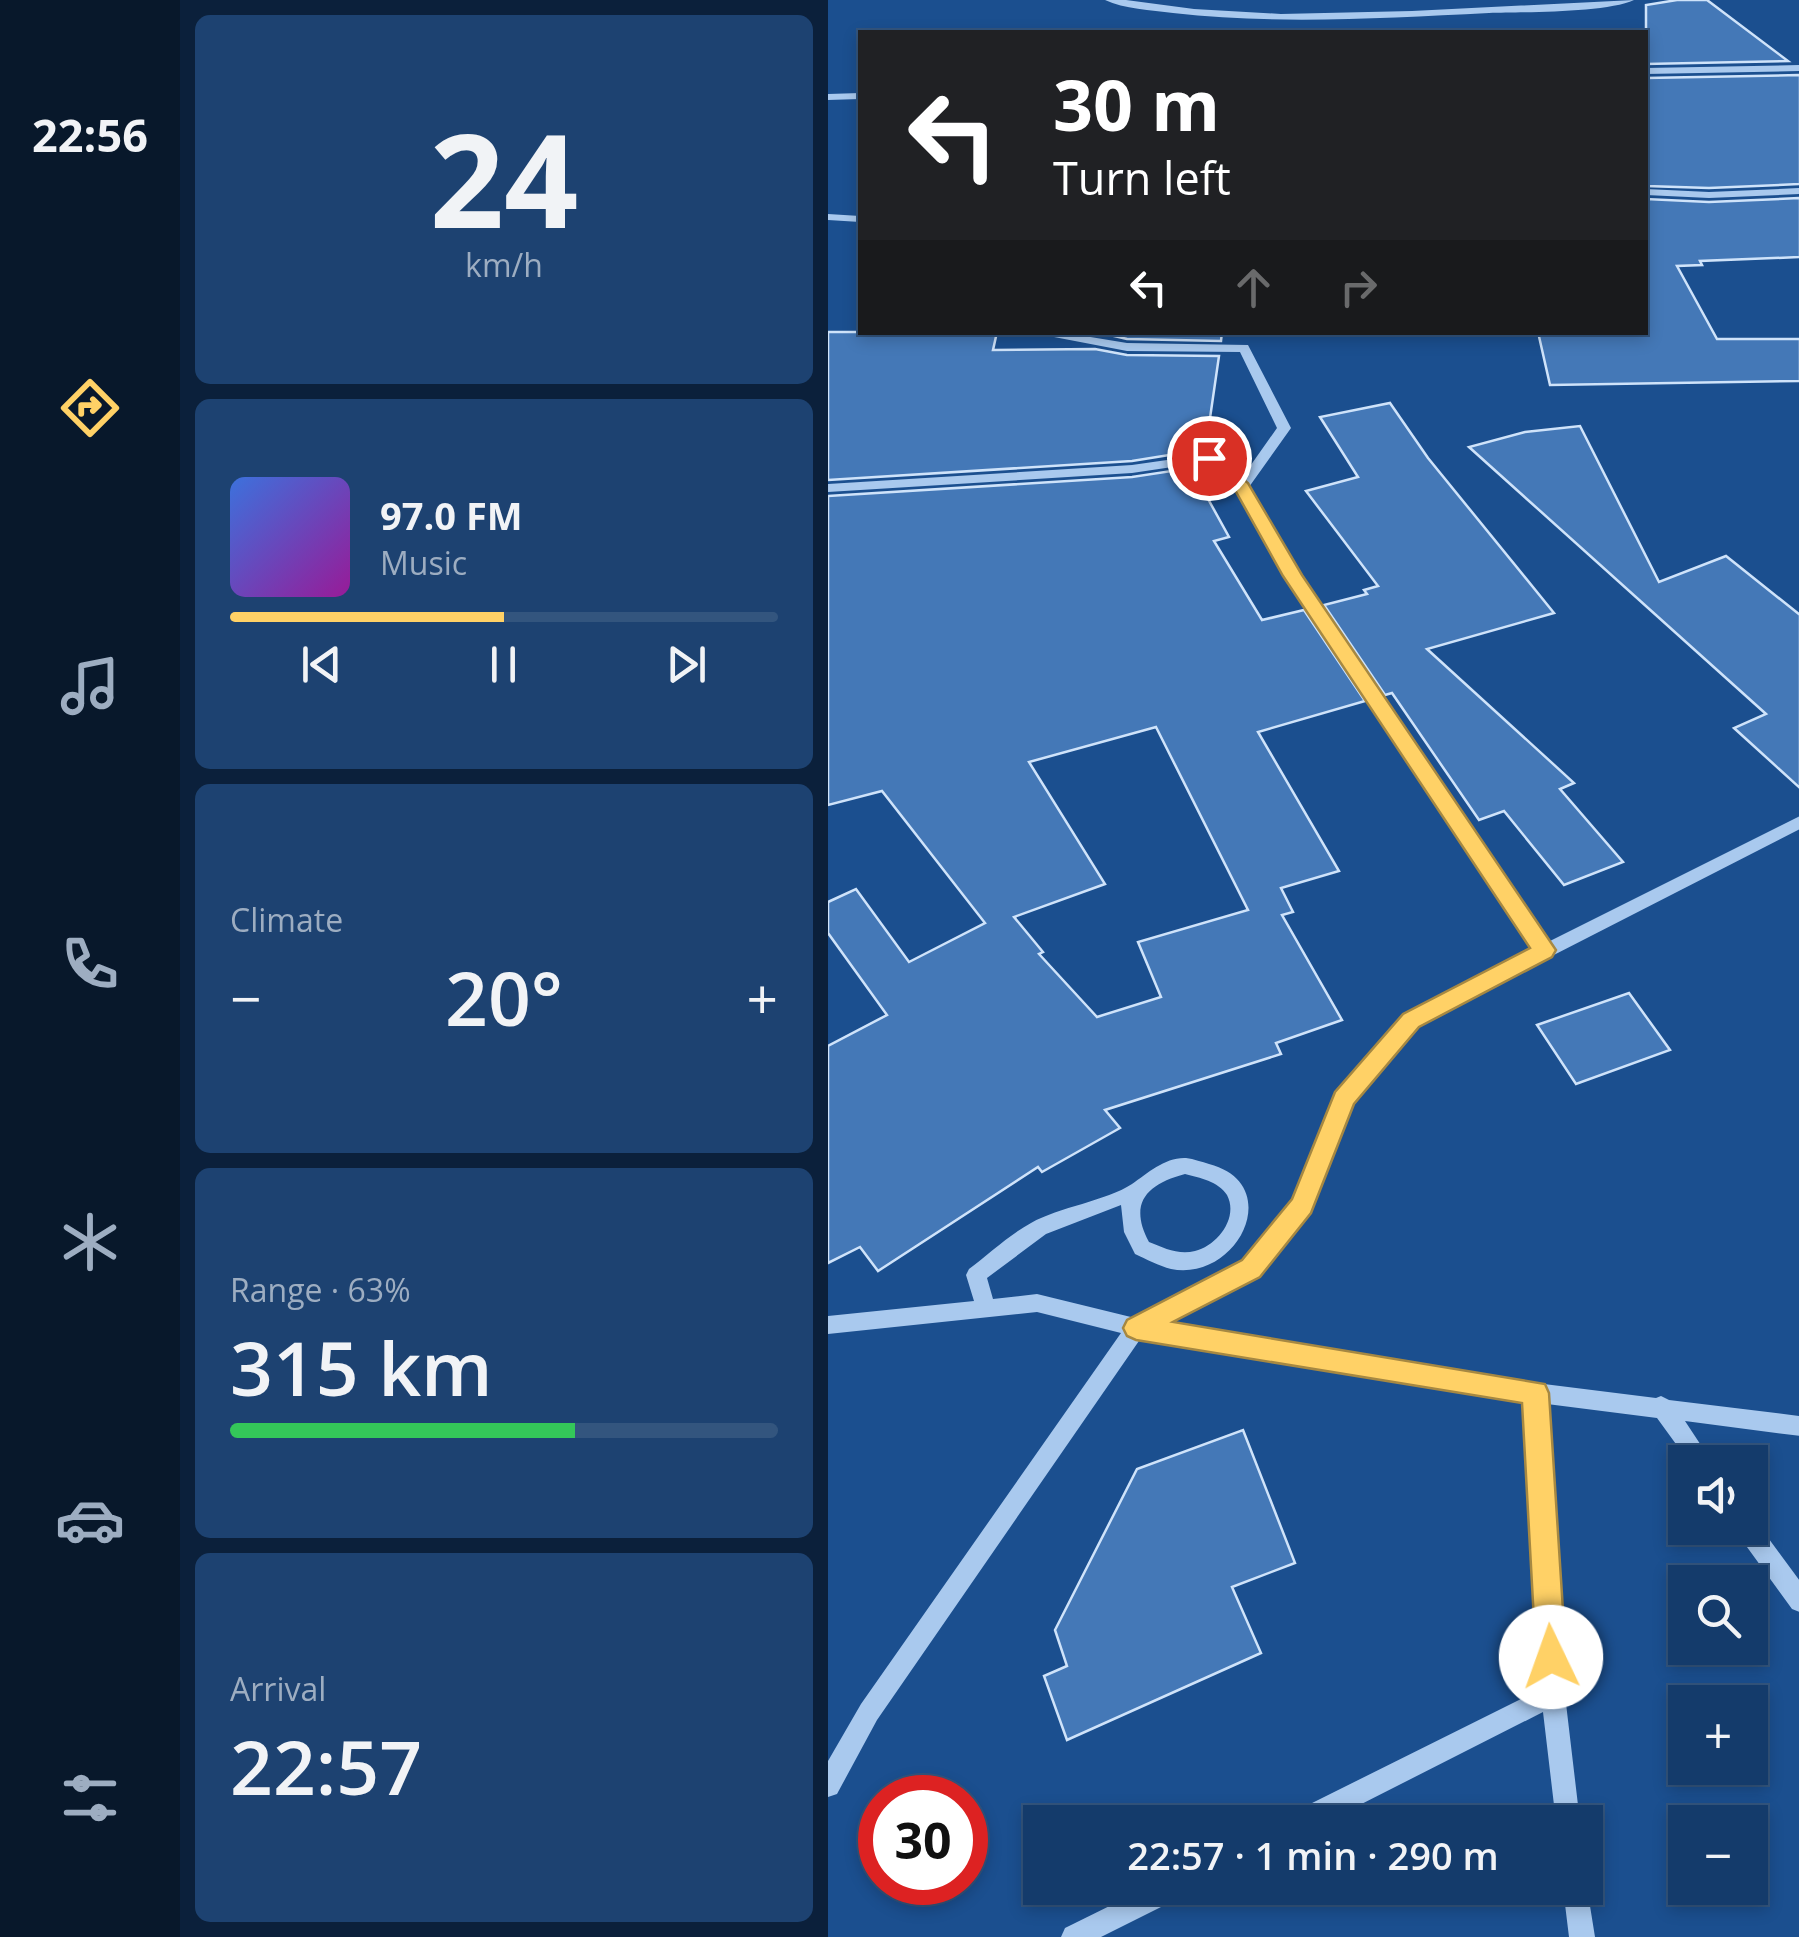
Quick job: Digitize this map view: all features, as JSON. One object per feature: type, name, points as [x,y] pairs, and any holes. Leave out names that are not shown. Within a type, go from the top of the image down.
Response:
[{"type":"street","points":[[1110,0],[1253,16],[1383,16],[1630,0]]},
{"type":"street","points":[[1648,71],[1800,68]]},
{"type":"street","points":[[828,97],[858,96]]},
{"type":"street","points":[[1648,192],[1800,191]]},
{"type":"street","points":[[828,217],[858,218]]},
{"type":"street","points":[[1053,335],[1127,347],[1244,348],[1284,428],[1242,487]]},
{"type":"street","points":[[828,488],[1132,469],[1209,458],[1242,487],[1293,576],[1544,950]]},
{"type":"street","points":[[828,1785],[869,1712],[1136,1328],[1251,1268],[1302,1205],[1344,1099],[1411,1020],[1800,822]]},
{"type":"street","points":[[986,1308],[976,1275],[1039,1228],[1137,1190],[1150,1178],[1185,1166],[1204,1167],[1220,1174],[1240,1201],[1236,1234],[1224,1247],[1192,1262],[1156,1257],[1142,1248],[1128,1219],[1137,1190]]},
{"type":"street","points":[[1224,1247],[1233,1278]]},
{"type":"street","points":[[828,1325],[1036,1303],[1136,1328],[1536,1393],[1800,1426]]},
{"type":"street","points":[[1536,1393],[1553,1695],[1566,1805]]},
{"type":"street","points":[[1661,1406],[1689,1445]]},
{"type":"street","points":[[1759,1545],[1800,1601]]},
{"type":"street","points":[[1335,1805],[1553,1695]]},
{"type":"street","points":[[1074,1937],[1138,1905]]},
{"type":"street","points":[[1578,1905],[1582,1937]]},
{"type":"building","points":[[1707,0],[1788,61],[1648,64],[1646,5]]},
{"type":"building","points":[[1800,75],[1800,184],[1648,186],[1648,78]]},
{"type":"building","points":[[1800,198],[1800,257],[1700,261],[1702,265],[1677,266],[1717,339],[1800,339],[1800,381],[1550,385],[1539,335],[1648,335],[1648,199],[1709,202]]},
{"type":"building","points":[[828,332],[996,335],[993,350],[1095,349],[1127,355],[1219,356],[1209,425],[1219,447],[1132,461],[828,480]]},
{"type":"building","points":[[1110,335],[1222,335],[1221,341],[1127,339]]},
{"type":"building","points":[[1390,403],[1428,458],[1554,613],[1427,649],[1574,783],[1560,789],[1623,862],[1564,885],[1504,811],[1479,820],[1392,693],[1385,695],[1324,605],[1367,594],[1364,590],[1378,586],[1306,491],[1358,477],[1320,417]]},
{"type":"building","points":[[1580,426],[1659,582],[1726,556],[1800,615],[1800,788],[1734,728],[1766,714],[1469,447],[1525,432]]},
{"type":"building","points":[[1191,468],[1229,537],[1214,541],[1262,620],[1304,610],[1365,701],[1258,732],[1339,871],[1281,888],[1293,912],[1282,915],[1342,1020],[1276,1043],[1281,1054],[1105,1110],[1120,1128],[1042,1172],[1038,1167],[878,1271],[860,1247],[828,1263],[828,1046],[887,1015],[828,933],[828,902],[856,889],[909,962],[985,923],[882,791],[828,805],[828,496],[1132,477]],"holes":[[[1156,727],[1248,910],[1138,942],[1161,997],[1097,1017],[1039,954],[1043,952],[1014,917],[1105,884],[1029,762]]]},
{"type":"building","points":[[1629,993],[1670,1050],[1576,1084],[1537,1025]]},
{"type":"building","points":[[1243,1430],[1295,1563],[1232,1587],[1261,1653],[1067,1740],[1044,1676],[1067,1666],[1055,1630],[1137,1469]]},
{"type":"route","points":[[1209,458],[1242,487],[1293,576],[1544,950],[1411,1020],[1344,1099],[1302,1205],[1251,1268],[1136,1328],[1536,1393],[1551,1657]]}]
